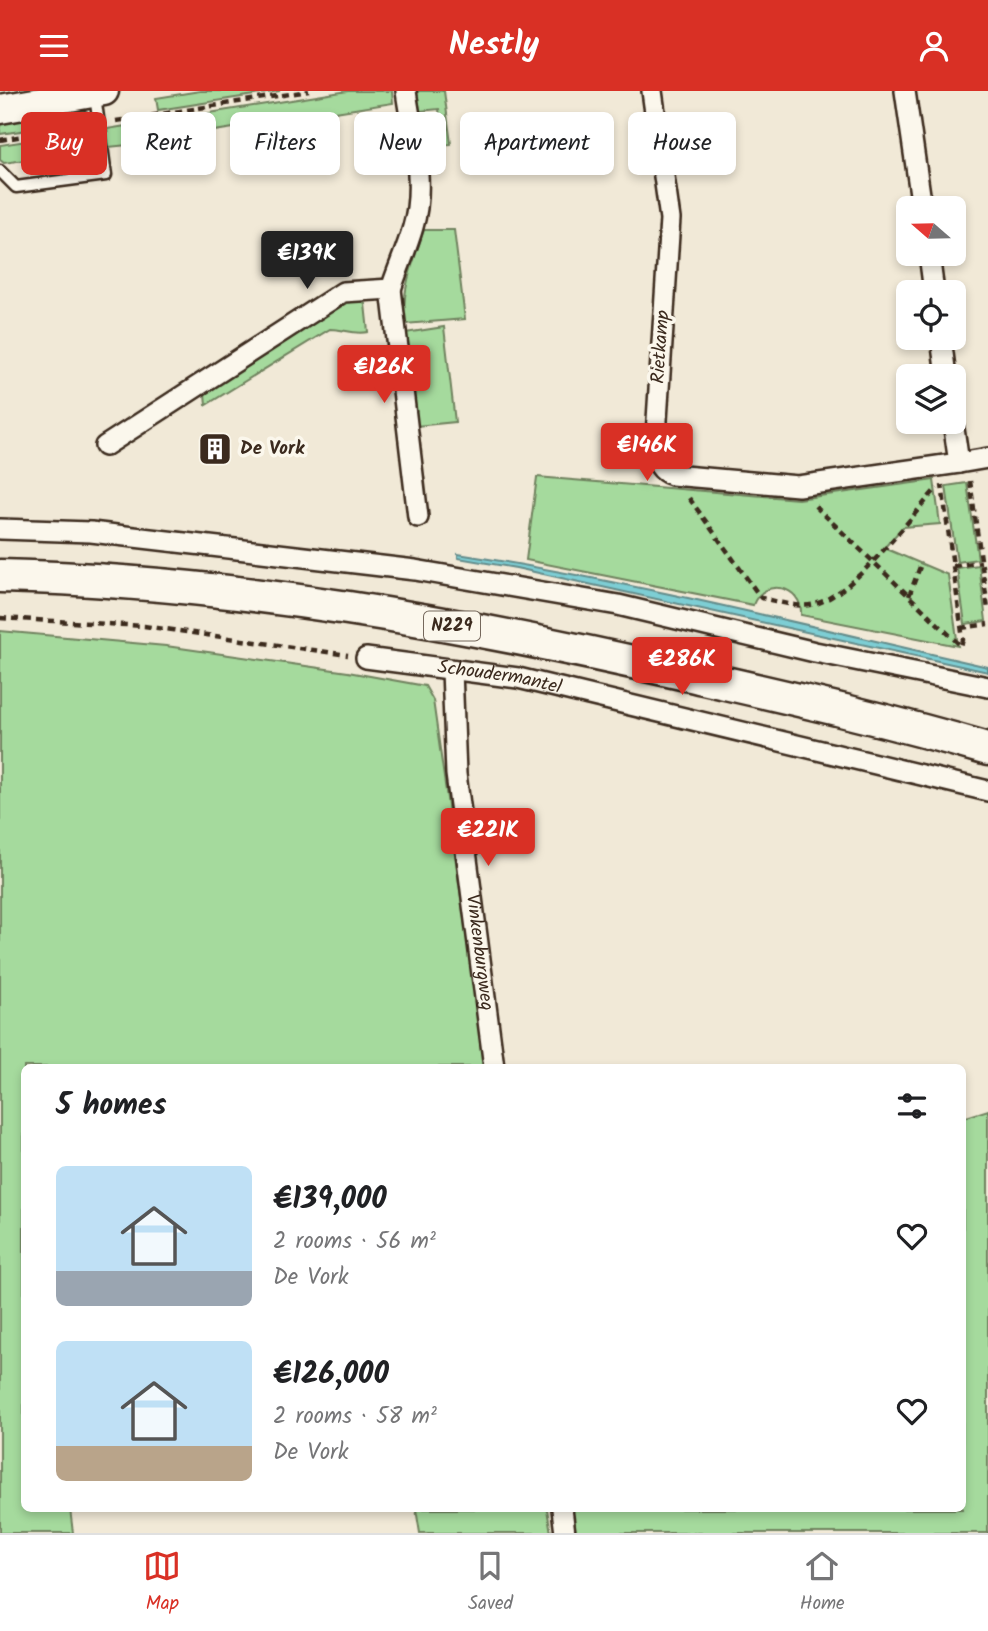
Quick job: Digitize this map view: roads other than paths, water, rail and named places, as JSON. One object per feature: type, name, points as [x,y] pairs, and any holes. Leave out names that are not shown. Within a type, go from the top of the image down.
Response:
[{"type":"main road","name":"N229","points":[[0,576],[182,587],[344,608],[612,657],[898,722],[988,750]]},
{"type":"main road","name":"N229","points":[[898,722],[988,733]]},
{"type":"street","points":[[405,91],[419,193],[413,226],[391,289],[418,517]]},
{"type":"street","name":"Rietkamp","points":[[652,91],[670,219],[655,451],[658,464],[667,474],[672,475],[798,486],[963,474]]},
{"type":"street","points":[[905,91],[920,196]]},
{"type":"street","points":[[0,110],[99,92]]},
{"type":"street","points":[[105,446],[343,292],[391,289]]},
{"type":"street","points":[[955,434],[963,474],[988,458]]},
{"type":"street","points":[[0,529],[90,531],[415,570],[618,605],[815,652],[988,687]]},
{"type":"street","name":"Schoudermantel","points":[[366,658],[518,678],[988,791]]},
{"type":"street","name":"Vinkenburgweg","points":[[452,670],[456,773],[494,1064]]},
{"type":"street","points":[[562,1512],[565,1533]]},
{"type":"lane","points":[[0,171],[16,187],[106,175],[99,123],[99,92]]},
{"type":"water","points":[[458,554],[724,606],[988,667],[988,672],[516,568],[458,558]]},
{"type":"place","name":"De Vork","points":[[215,449]]}]
